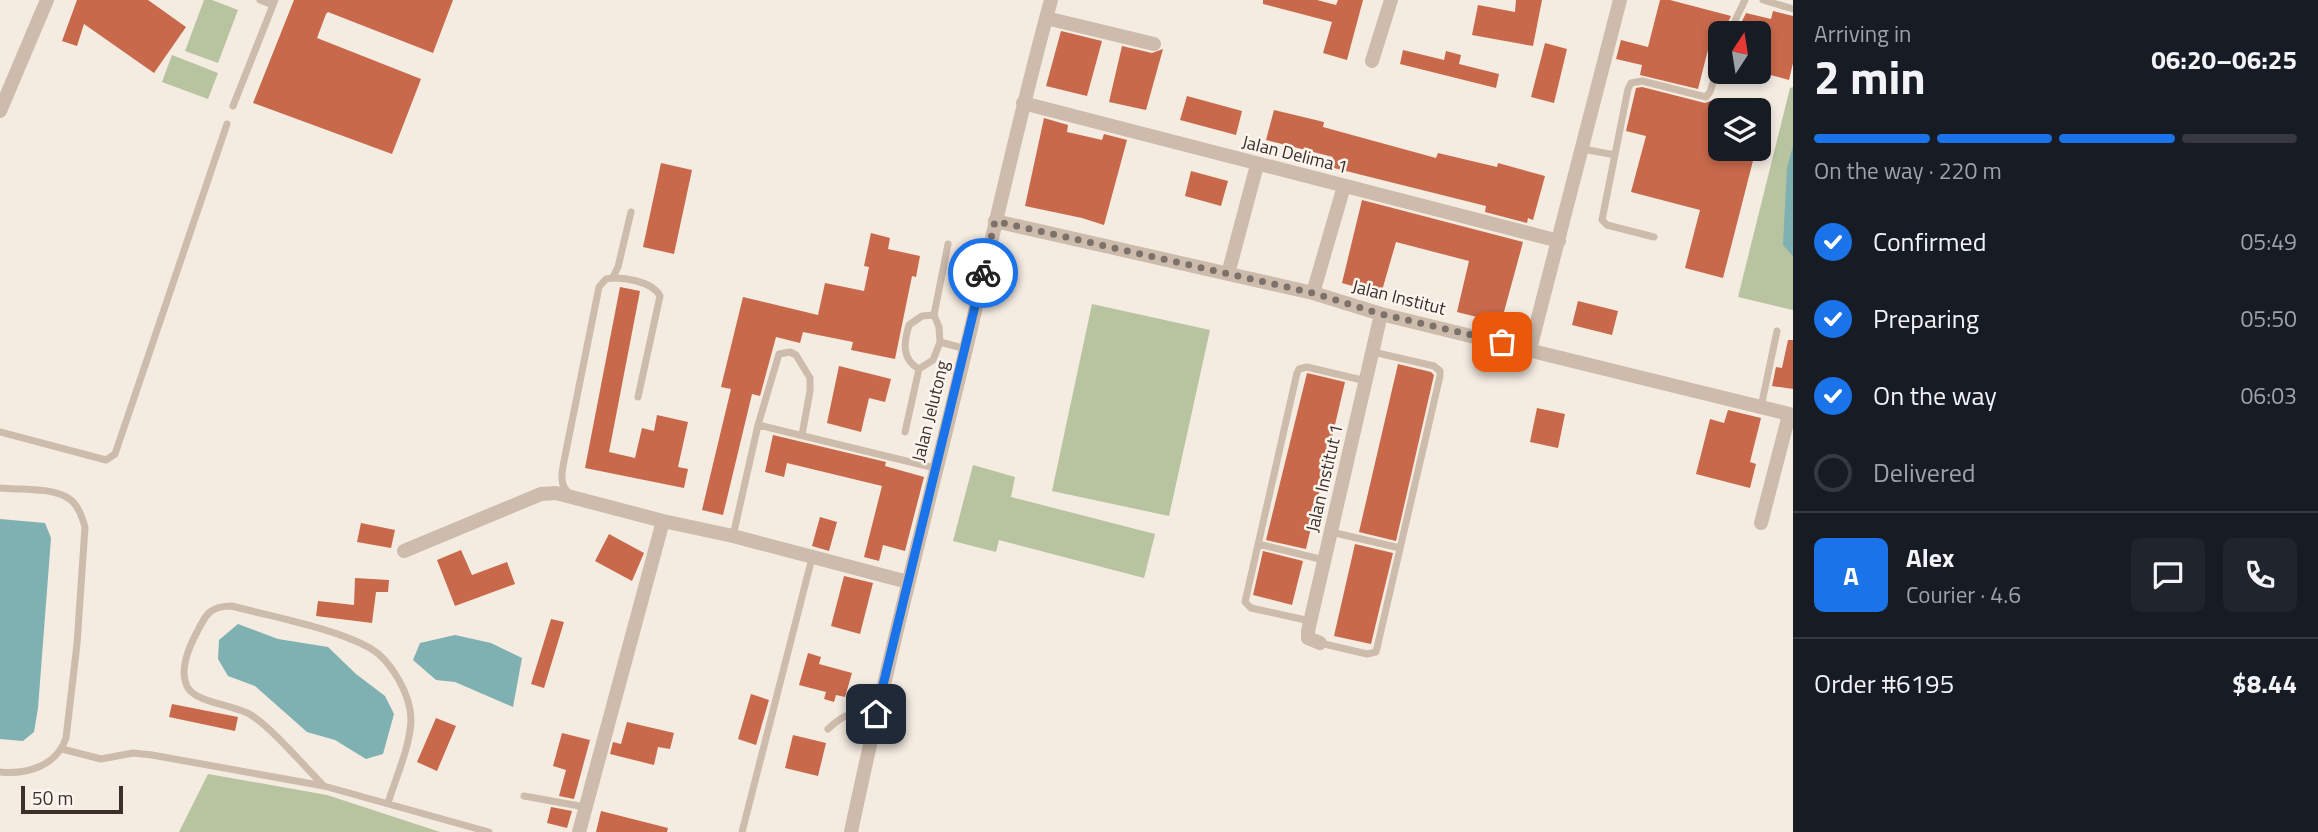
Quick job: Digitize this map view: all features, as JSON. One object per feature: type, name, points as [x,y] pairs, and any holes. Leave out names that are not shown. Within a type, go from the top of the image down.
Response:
[{"type":"street","points":[[0,111],[47,0]]},
{"type":"street","name":"Jalan Jelutong","points":[[851,832],[876,714],[935,468],[966,349],[1023,103],[1051,0]]},
{"type":"street","points":[[1373,61],[1391,0]]},
{"type":"street","points":[[1530,349],[1620,0]]},
{"type":"street","points":[[1046,18],[1154,44]]},
{"type":"street","name":"Jalan Delima 1","points":[[1023,103],[1559,241]]},
{"type":"street","points":[[1228,274],[1233,234],[1257,165]]},
{"type":"street","points":[[1313,293],[1344,186]]},
{"type":"street","name":"Jalan Institut","points":[[995,221],[1313,293],[1381,314],[1791,415]]},
{"type":"street","name":"Jalan Institut 1","points":[[1310,621],[1381,314]]},
{"type":"street","points":[[1761,523],[1791,415]]},
{"type":"street","points":[[404,551],[541,494],[571,495],[663,522],[733,536],[908,582]]},
{"type":"street","points":[[579,832],[663,522]]},
{"type":"street","points":[[1310,621],[1308,638],[1320,643]]},
{"type":"lane","points":[[233,106],[274,3],[260,0]]},
{"type":"lane","points":[[1735,21],[1745,0]]},
{"type":"lane","points":[[1763,0],[1793,9]]},
{"type":"lane","points":[[1654,237],[1603,223],[1602,216],[1631,83],[1643,81],[1706,97],[1713,84]]},
{"type":"lane","points":[[0,432],[106,460],[115,454],[227,124]]},
{"type":"lane","points":[[1583,149],[1615,155]]},
{"type":"lane","points":[[613,277],[618,267],[631,212]]},
{"type":"lane","points":[[905,432],[919,369],[933,360],[940,342],[939,327],[934,315],[948,244]]},
{"type":"lane","points":[[571,495],[563,488],[561,477],[564,461],[599,287],[606,279],[613,277],[646,285],[658,291],[660,296],[638,397]]},
{"type":"lane","points":[[919,369],[913,366],[905,352],[904,344],[909,325],[929,313],[934,315]]},
{"type":"lane","points":[[1761,407],[1777,331]]},
{"type":"lane","points":[[940,342],[966,349]]},
{"type":"lane","points":[[1320,643],[1367,653],[1376,652],[1440,371],[1434,366],[1373,352]]},
{"type":"lane","points":[[733,536],[758,425],[779,354],[793,353],[810,378],[811,386],[802,435]]},
{"type":"lane","points":[[1310,621],[1248,606],[1245,598],[1299,369],[1307,367],[1366,381]]},
{"type":"lane","points":[[758,425],[935,468]]},
{"type":"lane","points":[[0,488],[69,498],[80,512],[85,527],[77,644],[66,737],[62,749],[54,760],[41,766],[23,771],[0,772]]},
{"type":"lane","points":[[1331,532],[1400,548]]},
{"type":"lane","points":[[1258,544],[1324,560]]},
{"type":"lane","points":[[742,832],[813,557]]},
{"type":"lane","points":[[324,786],[252,716],[195,696],[187,687],[184,671],[188,649],[206,613],[221,606],[232,606],[346,638],[372,649],[392,670],[408,699],[411,720],[407,743],[388,803]]},
{"type":"lane","points":[[828,729],[851,712],[876,714]]},
{"type":"lane","points":[[62,749],[101,759],[133,753],[152,755],[324,786],[489,832]]},
{"type":"lane","points":[[524,796],[586,807]]},
{"type":"green space","points":[[204,0],[212,0],[238,10],[218,63],[185,51]]},
{"type":"green space","points":[[172,55],[218,73],[208,99],[162,82]]},
{"type":"green space","points":[[1793,87],[1793,310],[1738,297],[1790,88]]},
{"type":"green space","points":[[1092,304],[1210,330],[1169,516],[1052,491]]},
{"type":"green space","points":[[973,465],[1015,477],[1011,497],[1155,534],[1144,578],[999,540],[996,552],[953,541]]},
{"type":"green space","points":[[208,774],[327,795],[440,832],[179,832]]},
{"type":"water","points":[[1793,146],[1793,256],[1783,245],[1787,168]]},
{"type":"water","points":[[0,519],[45,523],[51,538],[38,708],[34,732],[23,741],[0,739]]},
{"type":"water","points":[[238,624],[278,639],[328,647],[356,674],[385,696],[394,714],[383,754],[366,759],[335,740],[307,732],[255,686],[228,676],[218,659],[219,640]]},
{"type":"water","points":[[455,635],[491,643],[522,658],[513,707],[455,682],[436,680],[413,660],[420,643]]},
{"type":"building","points":[[77,0],[148,0],[186,27],[154,73],[84,24],[77,46],[62,41]]},
{"type":"building","points":[[294,0],[453,0],[433,53],[328,12],[326,14],[317,38],[421,79],[392,154],[253,103]]},
{"type":"building","points":[[1263,0],[1317,0],[1336,5],[1338,0],[1363,0],[1347,60],[1323,53],[1332,22],[1263,4]]},
{"type":"building","points":[[1516,0],[1542,0],[1533,46],[1472,35],[1478,5],[1515,12]]},
{"type":"building","points":[[1660,0],[1670,0],[1731,16],[1729,21],[1708,21],[1708,50],[1698,89],[1640,75],[1642,65],[1616,59],[1621,40],[1648,47]]},
{"type":"building","points":[[1773,11],[1793,16],[1793,63],[1789,80],[1771,75],[1771,21],[1742,21],[1746,13],[1771,19]]},
{"type":"building","points":[[1061,31],[1102,41],[1087,96],[1046,86]]},
{"type":"building","points":[[1545,43],[1567,49],[1554,103],[1531,97]]},
{"type":"building","points":[[1122,46],[1152,53],[1163,49],[1146,110],[1109,102]]},
{"type":"building","points":[[1403,50],[1444,60],[1446,51],[1461,55],[1459,64],[1499,74],[1496,88],[1400,64]]},
{"type":"building","points":[[1642,87],[1708,102],[1708,161],[1753,161],[1723,278],[1685,268],[1700,210],[1631,192],[1646,136],[1626,131],[1636,88]]},
{"type":"building","points":[[1187,96],[1242,111],[1236,135],[1180,120]]},
{"type":"building","points":[[1274,110],[1324,122],[1323,127],[1436,158],[1438,153],[1497,167],[1498,163],[1545,176],[1533,220],[1528,218],[1527,223],[1485,212],[1486,206],[1330,167],[1333,157],[1266,140]]},
{"type":"building","points":[[1044,118],[1068,125],[1067,132],[1102,140],[1104,134],[1127,140],[1104,225],[1025,206]]},
{"type":"building","points":[[661,163],[692,170],[674,254],[643,247]]},
{"type":"building","points":[[1191,171],[1228,181],[1221,206],[1185,196]]},
{"type":"building","points":[[1362,200],[1523,242],[1501,323],[1457,312],[1469,261],[1396,242],[1381,294],[1342,283]]},
{"type":"building","points":[[871,233],[890,238],[888,249],[920,256],[916,277],[912,276],[895,359],[851,350],[853,342],[803,332],[800,343],[776,337],[760,396],[752,394],[723,515],[702,510],[731,389],[721,387],[743,297],[818,315],[825,283],[864,291],[869,267],[864,266]]},
{"type":"building","points":[[620,287],[640,291],[609,452],[635,458],[642,428],[654,431],[657,415],[688,422],[678,467],[688,469],[684,488],[585,468]]},
{"type":"building","points":[[1578,301],[1618,311],[1612,335],[1572,325]]},
{"type":"building","points":[[1788,340],[1793,340],[1793,389],[1772,386],[1776,367],[1782,368]]},
{"type":"building","points":[[1398,364],[1434,375],[1396,541],[1359,532]]},
{"type":"building","points":[[839,366],[891,379],[885,402],[869,398],[861,432],[827,423]]},
{"type":"building","points":[[1307,373],[1345,382],[1306,549],[1266,540]]},
{"type":"building","points":[[1537,408],[1565,414],[1558,448],[1530,442]]},
{"type":"building","points":[[1728,410],[1761,418],[1750,462],[1756,464],[1750,488],[1696,474],[1710,419],[1724,423]]},
{"type":"building","points":[[773,435],[886,462],[885,466],[924,477],[905,551],[883,545],[879,561],[864,557],[882,486],[787,463],[784,477],[765,472]]},
{"type":"building","points":[[820,517],[837,522],[829,551],[812,546]]},
{"type":"building","points":[[361,523],[395,530],[391,548],[357,542]]},
{"type":"building","points":[[609,534],[644,553],[632,581],[595,561]]},
{"type":"building","points":[[1355,544],[1393,553],[1371,644],[1334,636]]},
{"type":"building","points":[[461,550],[472,575],[507,562],[515,584],[455,606],[437,560]]},
{"type":"building","points":[[1263,551],[1303,561],[1292,605],[1253,595]]},
{"type":"building","points":[[844,576],[873,583],[860,634],[831,626]]},
{"type":"building","points":[[355,578],[389,580],[388,592],[376,592],[372,623],[316,616],[318,601],[354,605]]},
{"type":"building","points":[[551,619],[564,622],[544,688],[531,684]]},
{"type":"building","points":[[808,653],[821,657],[819,664],[852,673],[845,697],[836,695],[834,702],[824,699],[826,692],[799,685]]},
{"type":"building","points":[[751,694],[769,700],[756,745],[738,739]]},
{"type":"building","points":[[172,704],[238,717],[235,731],[169,717]]},
{"type":"building","points":[[436,718],[456,726],[437,771],[417,762]]},
{"type":"building","points":[[627,722],[674,733],[670,749],[658,747],[654,765],[610,754],[613,742],[621,744]]},
{"type":"building","points":[[562,733],[590,740],[574,799],[559,796],[566,770],[553,766]]},
{"type":"building","points":[[793,735],[826,743],[818,776],[785,768]]},
{"type":"building","points":[[551,807],[572,811],[567,828],[547,823]]},
{"type":"building","points":[[601,811],[668,828],[667,832],[596,832]]},
{"type":"way so far","points":[[983,273],[995,221],[1313,293],[1381,314],[1502,342]]},
{"type":"route","points":[[876,714],[983,273]]}]
